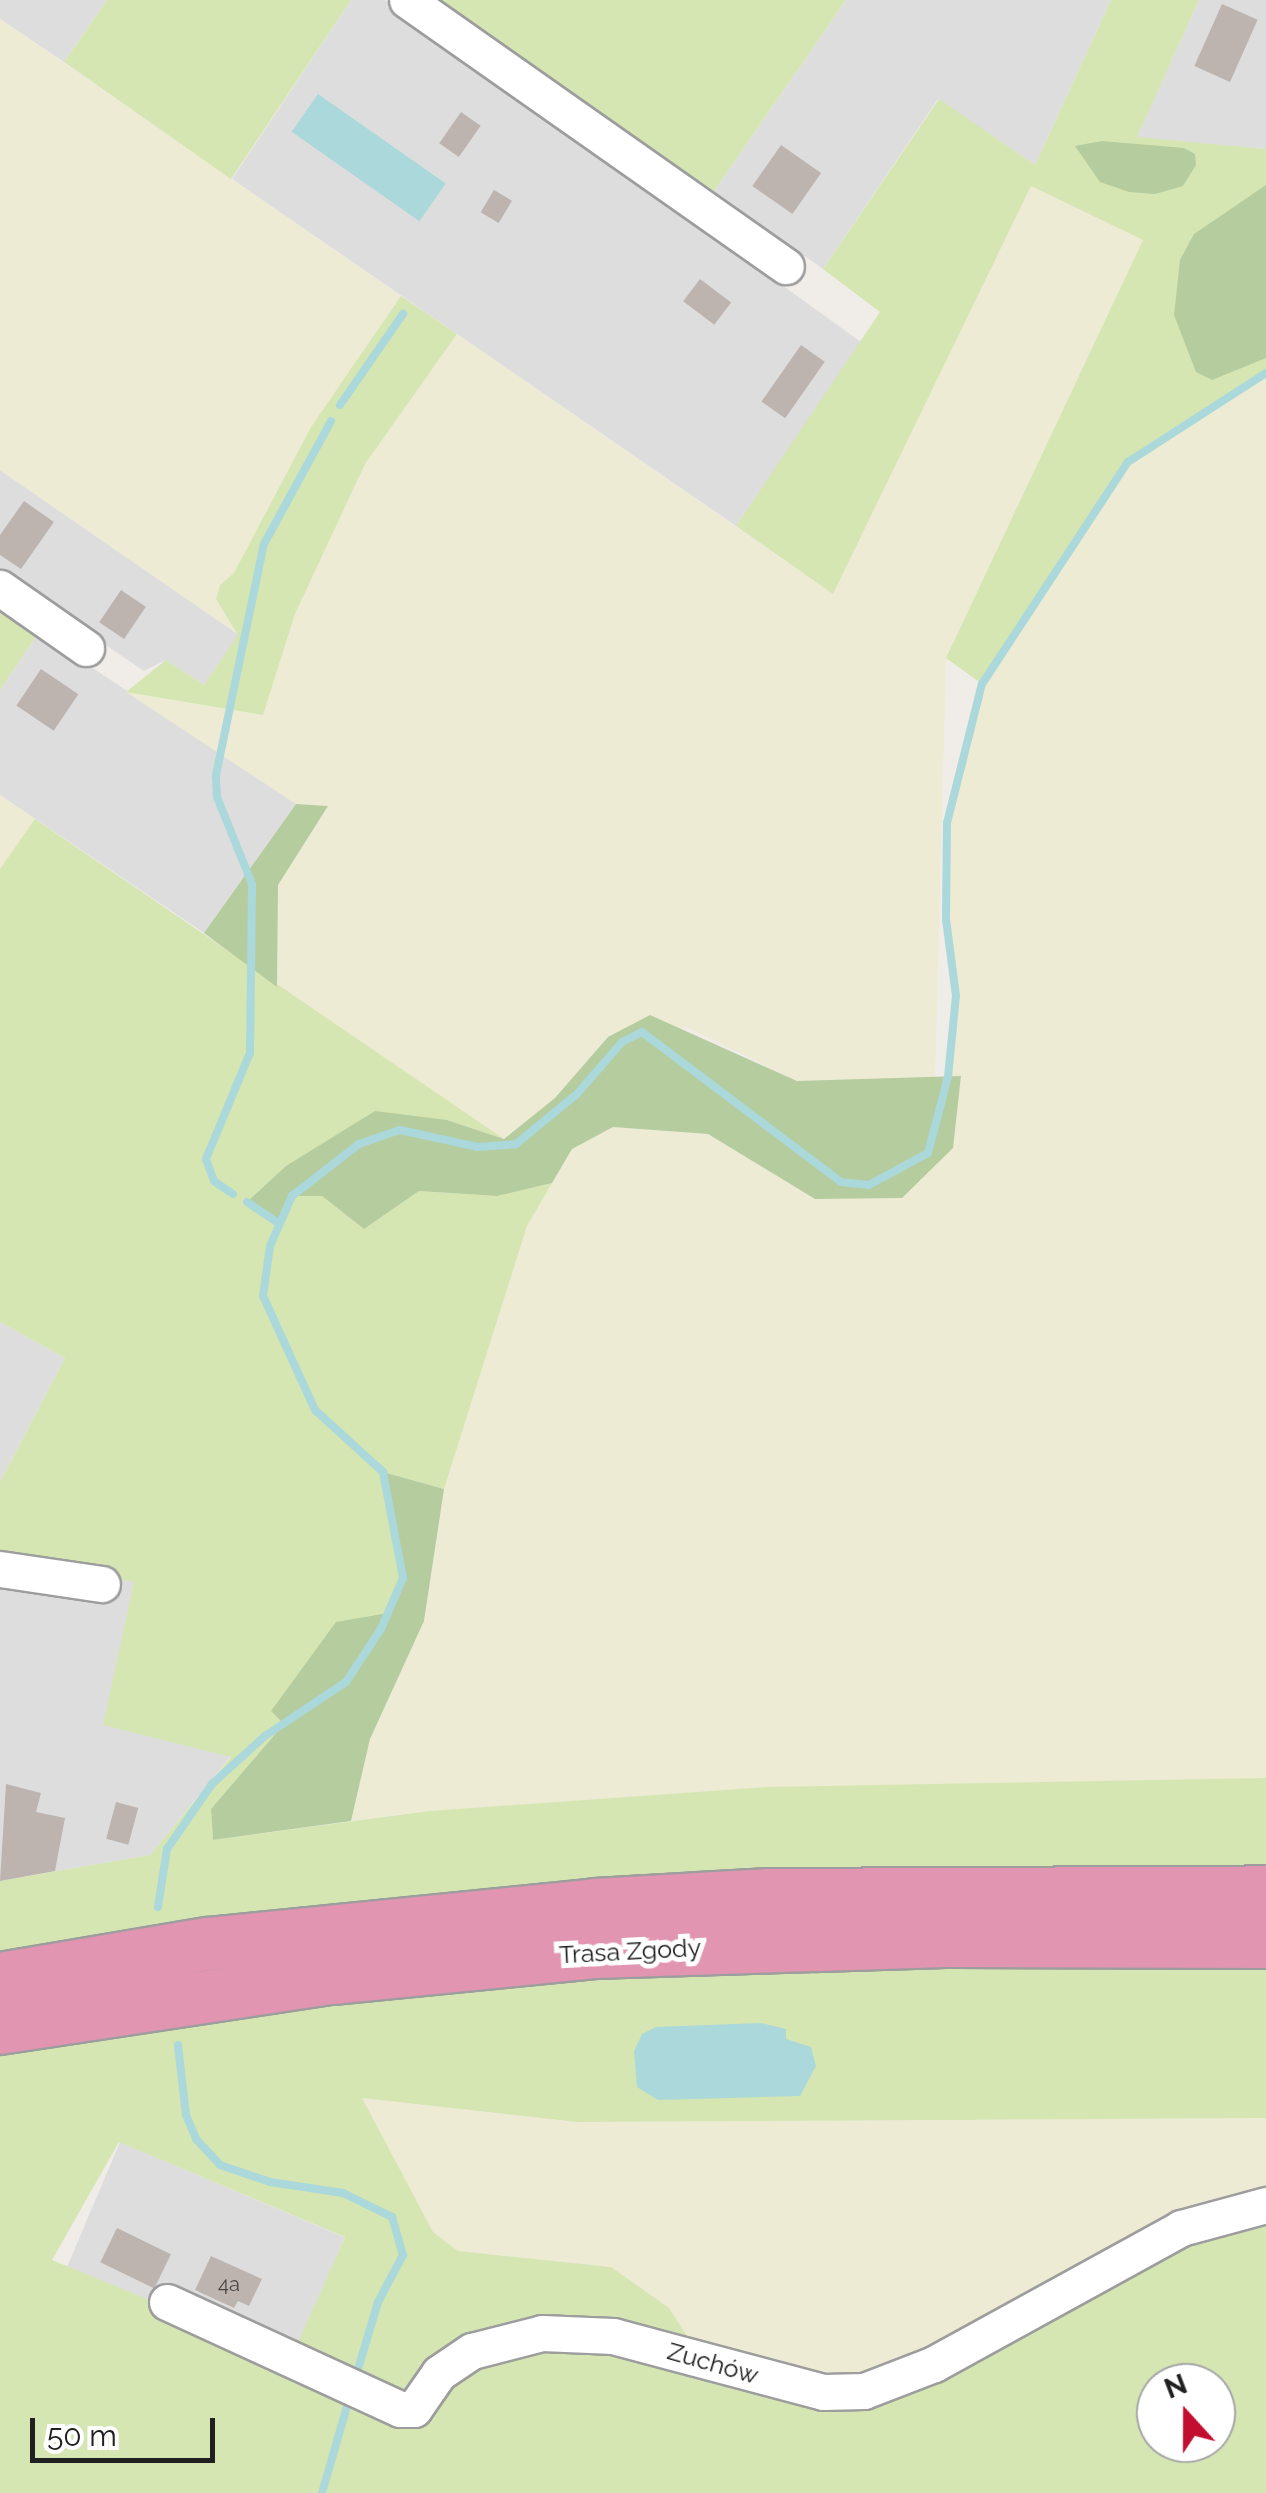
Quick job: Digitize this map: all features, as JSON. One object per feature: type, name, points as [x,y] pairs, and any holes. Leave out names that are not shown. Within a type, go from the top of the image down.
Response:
[{"type":"highway","name":"Trasa Zgody","points":[[0,1978],[207,1944],[595,1905],[770,1895],[1266,1892]]},
{"type":"highway","name":"Trasa Zgody","points":[[0,2028],[332,1978],[595,1952],[953,1941],[1266,1942]]},
{"type":"street","points":[[407,0],[786,266]]},
{"type":"street","points":[[0,588],[86,648]]},
{"type":"street","points":[[0,1569],[102,1584]]},
{"type":"street","name":"Zuchów","points":[[167,2302],[400,2409],[414,2409],[439,2373],[472,2351],[542,2333],[612,2336],[823,2392],[864,2391],[934,2364],[1156,2240],[1216,2214],[1266,2206]]},
{"type":"shaded area","points":[[0,0],[107,0],[64,62],[0,19]]},
{"type":"shaded area","points":[[351,0],[385,0],[861,342],[736,526],[232,179]]},
{"type":"shaded area","points":[[846,0],[1111,0],[1035,165],[938,99],[823,269],[714,191]]},
{"type":"shaded area","points":[[1199,0],[1266,0],[1266,149],[1136,138]]},
{"type":"shaded area","points":[[0,19],[401,296],[311,427],[234,573],[220,585],[216,599],[239,635],[0,470]]},
{"type":"shaded area","points":[[1031,186],[1143,240],[946,658],[935,1078],[797,1081],[687,1027],[608,1037],[555,1098],[504,1139],[277,987],[278,885],[328,806],[296,804],[126,692],[263,714],[295,614],[365,464],[457,334],[833,594]]},
{"type":"shaded area","points":[[1266,373],[1266,1778],[429,1811],[351,1821],[370,1739],[424,1621],[444,1489],[527,1226],[572,1149],[613,1127],[708,1134],[815,1199],[960,1076],[948,1077],[956,996],[946,919],[947,823],[982,684],[1128,462]]},
{"type":"shaded area","points":[[0,470],[239,635],[204,685],[166,660],[144,671],[0,573]]},
{"type":"shaded area","points":[[39,632],[296,804],[204,933],[0,795],[0,690]]},
{"type":"shaded area","points":[[0,795],[35,819],[0,869]]},
{"type":"shaded area","points":[[0,1322],[65,1358],[0,1482]]},
{"type":"shaded area","points":[[0,1560],[134,1581],[231,1756],[150,1855],[0,1881]]},
{"type":"shaded area","points":[[361,2098],[577,2122],[1266,2118],[1266,2211],[896,2388],[700,2356],[611,2267],[458,2251],[433,2232]]},
{"type":"shaded area","points":[[120,2142],[345,2237],[291,2363],[67,2267]]},
{"type":"green space","points":[[107,0],[351,0],[231,179],[64,62]]},
{"type":"green space","points":[[427,0],[846,0],[714,191]]},
{"type":"green space","points":[[1111,0],[1199,0],[1137,137],[1266,149],[1266,373],[1128,462],[982,684],[946,658],[1143,240],[1031,186],[833,594],[736,526],[880,312],[823,269],[939,99],[1035,165]]},
{"type":"green space","points":[[1102,141],[1184,148],[1195,154],[1196,165],[1183,186],[1155,194],[1129,192],[1100,182],[1075,146]]},
{"type":"green space","points":[[1266,185],[1266,358],[1212,380],[1196,372],[1174,315],[1180,260],[1194,234]]},
{"type":"green space","points":[[401,296],[457,334],[365,464],[295,614],[263,715],[126,692],[166,660],[204,685],[238,635],[216,599],[220,585],[234,573],[311,427]]},
{"type":"green space","points":[[0,605],[39,632],[0,690]]},
{"type":"green space","points":[[296,804],[328,806],[278,885],[277,987],[204,933]]},
{"type":"green space","points":[[35,819],[504,1139],[447,1120],[286,1166],[247,1203],[278,1223],[292,1196],[322,1196],[364,1229],[419,1191],[497,1196],[552,1183],[527,1226],[444,1489],[383,1472],[403,1578],[388,1613],[271,1711],[285,1724],[211,1809],[213,1840],[429,1811],[767,1787],[1266,1778],[1266,2118],[577,2122],[362,2098],[433,2232],[458,2251],[611,2267],[669,2308],[700,2356],[849,2400],[1111,2265],[1266,2211],[1266,2493],[0,2493],[0,1881],[150,1855],[231,1757],[103,1725],[134,1582],[0,1560],[0,1482],[65,1358],[0,1322],[0,869]],"holes":[[[119,2142],[345,2237],[291,2358],[52,2260]]]},
{"type":"green space","points":[[650,1015],[797,1081],[961,1076],[953,1148],[902,1198],[815,1199],[708,1134],[613,1127],[572,1149],[552,1183],[497,1196],[419,1191],[364,1229],[322,1196],[292,1196],[278,1223],[247,1202],[286,1166],[375,1111],[447,1120],[504,1139],[555,1098],[608,1037]]},
{"type":"green space","points":[[383,1472],[444,1489],[424,1621],[370,1739],[351,1821],[213,1840],[211,1809],[284,1724],[271,1711],[336,1622],[388,1613],[403,1578]]},
{"type":"water","points":[[318,94],[446,183],[419,221],[292,132]]},
{"type":"water","points":[[761,2023],[786,2029],[786,2039],[811,2047],[816,2066],[800,2096],[658,2100],[637,2087],[634,2051],[642,2034],[656,2027]]},
{"type":"building","points":[[1222,4],[1258,20],[1230,82],[1194,66]]},
{"type":"building","points":[[461,112],[481,126],[459,157],[439,143]]},
{"type":"building","points":[[781,145],[821,173],[792,214],[752,186]]},
{"type":"building","points":[[494,190],[512,201],[499,223],[481,212]]},
{"type":"building","points":[[700,279],[731,302],[714,325],[683,301]]},
{"type":"building","points":[[801,345],[825,362],[785,418],[761,402]]},
{"type":"building","points":[[24,501],[54,522],[21,569],[0,555],[0,535]]},
{"type":"building","points":[[121,590],[146,607],[124,639],[99,622]]},
{"type":"building","points":[[41,669],[78,694],[54,731],[16,705]]},
{"type":"building","points":[[6,1784],[41,1793],[36,1812],[65,1818],[55,1871],[0,1881]]},
{"type":"building","points":[[116,1802],[138,1808],[128,1845],[106,1839]]},
{"type":"building","points":[[117,2228],[171,2254],[154,2288],[100,2262]]},
{"type":"building","points":[[211,2256],[262,2279],[249,2306],[238,2301],[234,2308],[195,2290]]},
{"type":"waterway","points":[[340,405],[403,314]]},
{"type":"waterway","points":[[158,1907],[167,1849],[212,1784],[265,1736],[346,1682],[381,1629],[403,1578],[383,1472],[315,1410],[263,1296],[270,1246],[292,1196],[359,1144],[400,1130],[477,1147],[516,1144],[577,1094],[622,1042],[642,1032],[841,1182],[869,1185],[928,1153],[948,1077],[956,996],[946,919],[947,823],[982,684],[1128,462],[1266,373]]},
{"type":"waterway","points":[[233,1194],[214,1181],[206,1159],[250,1053],[252,884],[217,797],[216,775],[264,544],[331,421]]},
{"type":"waterway","points":[[247,1202],[278,1223]]},
{"type":"waterway","points":[[178,2045],[186,2115],[196,2139],[220,2165],[270,2182],[343,2193],[392,2217],[403,2255],[378,2302],[356,2376]]},
{"type":"waterway","points":[[322,2493],[348,2403]]}]
